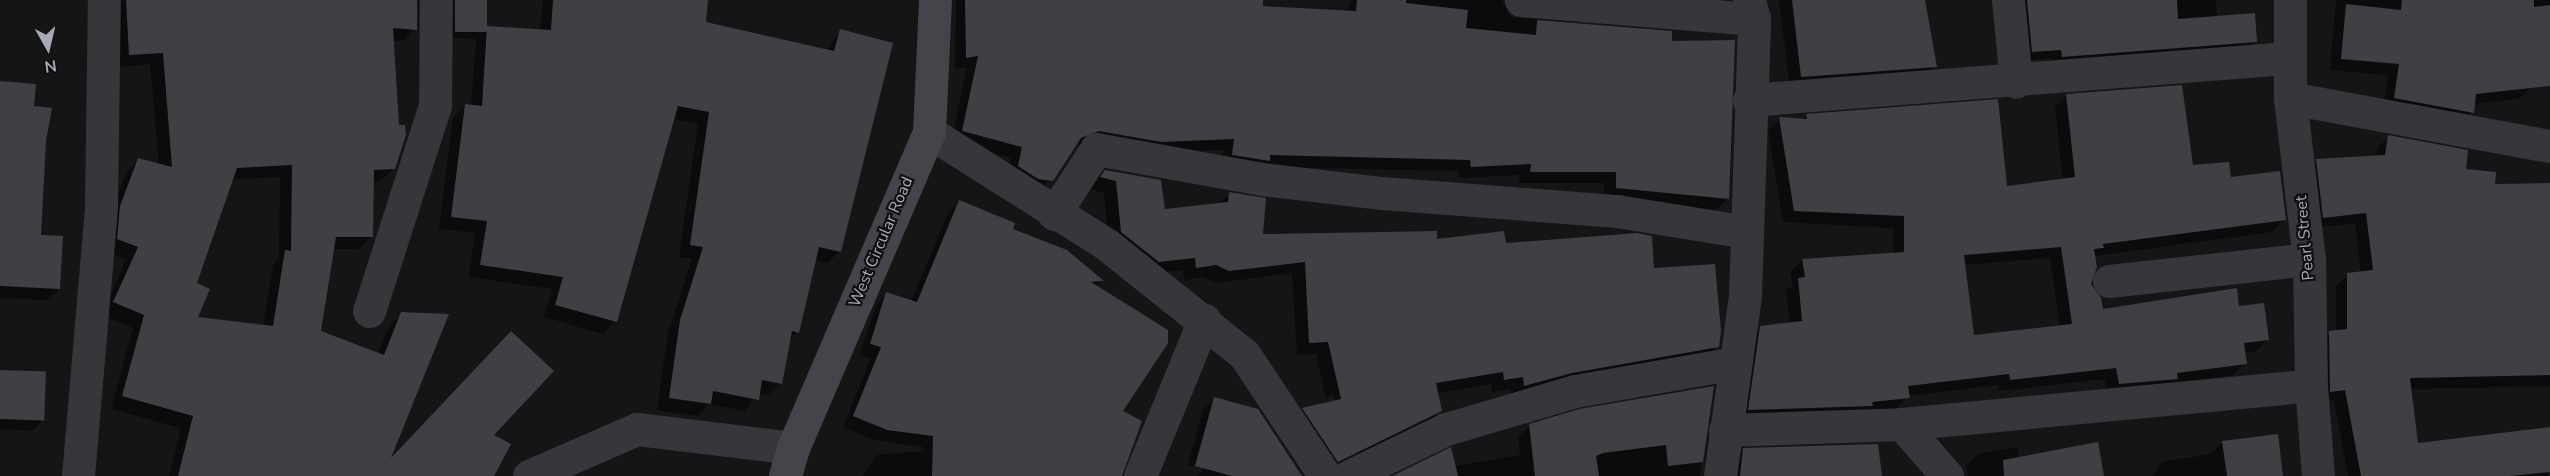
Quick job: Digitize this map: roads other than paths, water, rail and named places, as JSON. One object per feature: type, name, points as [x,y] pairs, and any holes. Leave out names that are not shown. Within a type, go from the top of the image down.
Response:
[{"type":"street","points":[[78,476],[101,205],[104,0]]},
{"type":"street","points":[[369,311],[435,106],[436,0]]},
{"type":"street","name":"West Circular Road","points":[[789,462],[929,132],[935,0]]},
{"type":"street","points":[[1521,0],[1751,10],[1748,232],[1736,363],[1720,476]]},
{"type":"street","points":[[2008,0],[2016,82]]},
{"type":"street","name":"Pearl Street","points":[[2290,0],[2288,58],[2290,98],[2309,259],[2311,386],[2318,476]]},
{"type":"street","points":[[1749,100],[2016,82],[2288,58]]},
{"type":"street","points":[[2290,98],[2550,146]]},
{"type":"street","points":[[929,132],[1054,214],[1106,244],[1244,354],[1325,476]]},
{"type":"street","points":[[1054,214],[1096,148],[1262,179],[1382,193],[1617,210],[1748,232]]},
{"type":"street","points":[[2109,281],[2309,259]]},
{"type":"street","points":[[1140,476],[1204,320]]},
{"type":"street","points":[[1349,476],[1446,429],[1575,391],[1736,363]]},
{"type":"street","points":[[1725,430],[1902,424],[2311,386]]},
{"type":"street","points":[[1902,424],[1947,476]]},
{"type":"street","points":[[529,476],[637,429],[789,462]]}]
